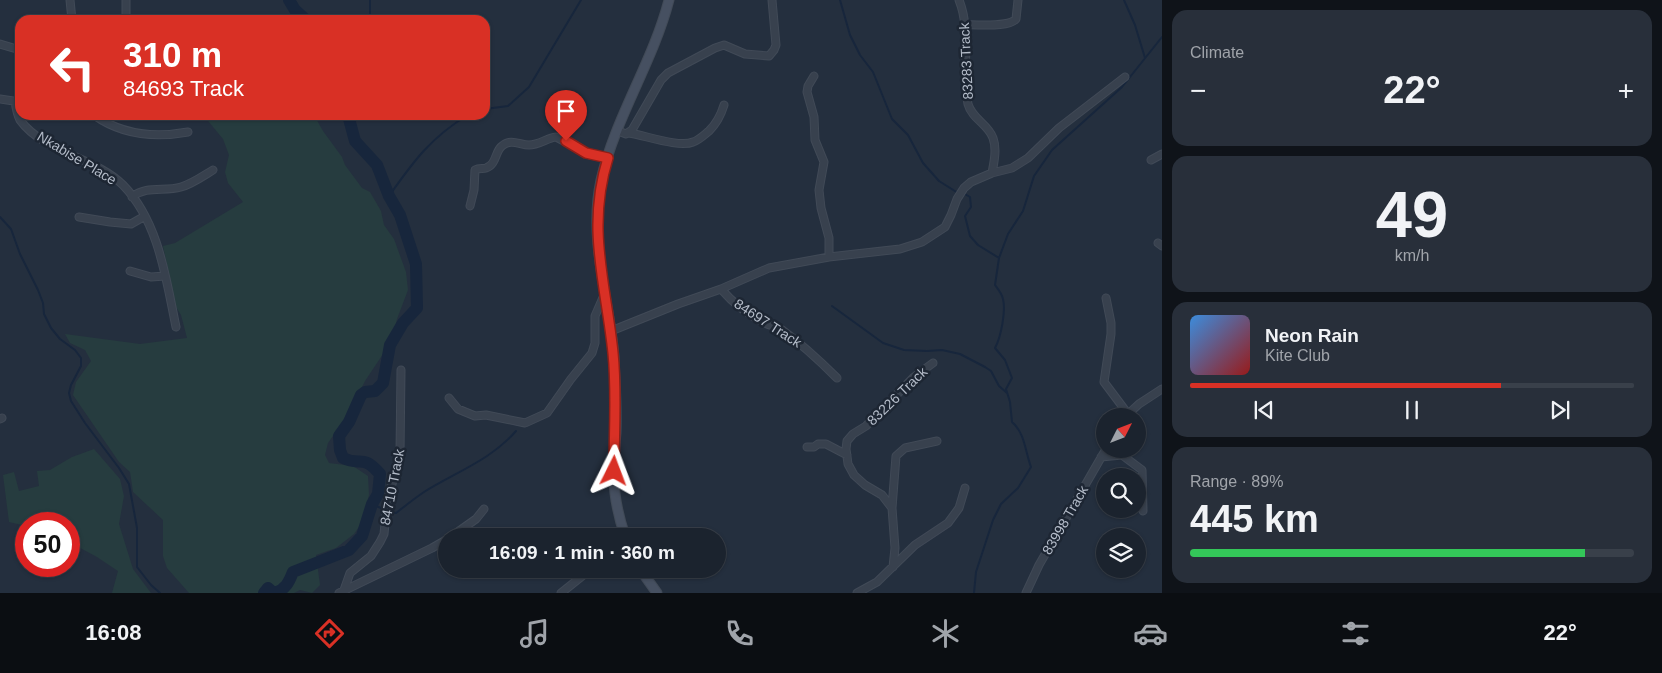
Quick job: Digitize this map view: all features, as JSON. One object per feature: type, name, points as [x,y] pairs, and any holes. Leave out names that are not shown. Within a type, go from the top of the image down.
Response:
[{"type":"main road","points":[[623,528],[614,489],[615,373],[611,331],[598,249],[597,214],[601,182],[608,158],[657,39],[669,0]]},
{"type":"main road","points":[[646,578],[657,593]]},
{"type":"street","points":[[70,0],[72,15]]},
{"type":"street","points":[[126,0],[126,15]]},
{"type":"street","points":[[629,133],[656,86],[668,73],[722,45],[745,54],[770,56],[776,45],[772,0]]},
{"type":"street","name":"83283 Track","points":[[959,0],[965,24],[964,66],[968,102],[971,112],[994,140],[995,150],[992,173]]},
{"type":"street","points":[[965,24],[1012,22],[1016,19],[1018,0]]},
{"type":"street","points":[[0,44],[15,48]]},
{"type":"street","points":[[814,76],[807,92],[814,116],[815,140],[824,162],[819,190],[821,208],[830,238],[829,257]]},
{"type":"street","points":[[611,331],[721,289],[769,268],[829,257],[886,251],[922,242],[945,227],[957,199],[964,188],[971,182],[992,173],[1012,168],[1028,158],[1059,128],[1125,77]]},
{"type":"street","points":[[0,99],[15,101]]},
{"type":"street","points":[[618,131],[623,134],[629,133],[672,142],[692,143],[714,126],[724,105]]},
{"type":"street","name":"Nkabise Place","points":[[20,120],[36,134],[112,177],[132,197],[145,216],[153,236],[165,276],[176,327]]},
{"type":"street","points":[[101,120],[106,124],[147,135],[188,132]]},
{"type":"street","points":[[470,206],[474,190],[474,172],[479,168],[486,168],[490,165],[494,161],[499,148],[507,143],[516,142],[530,145],[552,137],[561,138],[578,150],[590,155],[608,158]]},
{"type":"street","points":[[1151,160],[1162,154]]},
{"type":"street","points":[[132,197],[148,189],[164,190],[183,187],[212,170]]},
{"type":"street","points":[[79,217],[131,224],[145,216]]},
{"type":"street","points":[[130,271],[152,277],[165,276]]},
{"type":"street","name":"84697 Track","points":[[721,289],[752,315],[766,324],[779,328],[806,347],[837,378]]},
{"type":"street","points":[[449,398],[458,409],[474,416],[486,415],[525,423],[547,413],[592,353],[595,343],[595,316],[605,293]]},
{"type":"street","points":[[1106,298],[1112,334],[1104,382],[1122,408]]},
{"type":"street","name":"83226 Track","points":[[847,455],[846,449],[849,438],[866,426],[914,377],[933,362]]},
{"type":"street","name":"84710 Track","points":[[342,591],[350,573],[371,556],[384,534],[387,503],[400,453],[402,370]]},
{"type":"street","points":[[1135,408],[1162,389]]},
{"type":"street","points":[[893,567],[895,548],[892,508],[896,456],[905,448],[937,441]]},
{"type":"street","points":[[807,447],[826,444],[847,455],[848,464],[858,480],[882,495],[892,508]]},
{"type":"street","name":"83998 Track","points":[[1026,593],[1039,566],[1100,458]]},
{"type":"street","points":[[1126,458],[1140,468]]},
{"type":"street","points":[[857,593],[877,582],[915,545],[948,523],[959,508],[965,488]]},
{"type":"street","points":[[463,528],[476,519],[484,509]]},
{"type":"street","points":[[342,591],[438,545]]},
{"type":"street","points":[[561,593],[580,578]]},
{"type":"green space","points":[[207,120],[317,120],[342,157],[345,165],[362,188],[370,192],[381,211],[384,225],[394,239],[406,272],[408,290],[391,342],[365,381],[349,413],[328,443],[325,455],[329,463],[353,466],[368,476],[369,495],[361,524],[354,534],[336,548],[316,555],[320,585],[312,593],[300,590],[294,593],[189,593],[167,568],[163,556],[163,520],[133,492],[130,472],[119,462],[73,395],[76,382],[91,361],[85,350],[70,343],[65,334],[140,344],[187,338],[181,315],[176,307],[163,246],[175,243],[243,202],[228,183],[225,172],[229,155],[223,139]]},
{"type":"green space","points":[[94,449],[120,479],[124,496],[119,524],[133,569],[151,593],[112,593],[118,571],[80,548],[80,512],[15,512],[15,523],[9,522],[3,475],[14,472],[19,491],[39,486],[37,471],[50,470],[72,457]]},
{"type":"waterway","points":[[289,0],[300,15]]},
{"type":"waterway","points":[[370,0],[370,15]]},
{"type":"waterway","points":[[490,108],[508,106],[529,87],[581,0]]},
{"type":"waterway","points":[[840,0],[850,35],[860,55],[873,72],[892,119],[908,135],[923,163],[939,181],[958,193]]},
{"type":"waterway","points":[[1124,0],[1135,25],[1145,58]]},
{"type":"waterway","points":[[999,258],[1008,234],[1023,211],[1034,176],[1052,150],[1122,87],[1162,37]]},
{"type":"waterway","points":[[275,593],[287,585],[293,572],[349,550],[362,536],[372,504],[378,494],[380,474],[365,462],[343,458],[340,450],[339,436],[349,422],[361,395],[365,392],[375,391],[383,383],[390,345],[403,323],[417,308],[416,264],[400,215],[389,196],[377,165],[355,141],[349,120]]},
{"type":"waterway","points":[[389,196],[406,172],[433,141],[460,120]]},
{"type":"waterway","points":[[963,193],[970,197],[971,207],[965,216],[970,236],[978,245],[999,258],[995,285],[1002,297],[1004,310],[1001,331],[995,348],[1005,360],[1012,378],[1006,389],[1010,402],[1012,422],[1020,431],[1031,467],[1018,488],[1001,504],[993,520],[976,572],[974,593]]},
{"type":"waterway","points":[[0,217],[11,229],[20,254],[38,290],[43,303],[44,314],[51,328],[81,358],[81,366],[69,393],[71,401],[129,484],[137,528],[137,567],[160,593]]},
{"type":"waterway","points":[[832,306],[883,343],[904,350],[942,350],[960,354],[991,371],[999,386],[1007,393]]},
{"type":"waterway","points":[[389,512],[396,513],[424,492],[484,458],[496,450],[516,431]]},
{"type":"waterway","points":[[372,504],[383,509]]},
{"type":"waterway","points":[[264,593],[268,588],[274,593]]},
{"type":"route","points":[[566,141],[586,153],[608,158],[598,198],[597,227],[598,249],[614,355],[616,430],[614,471]]}]
